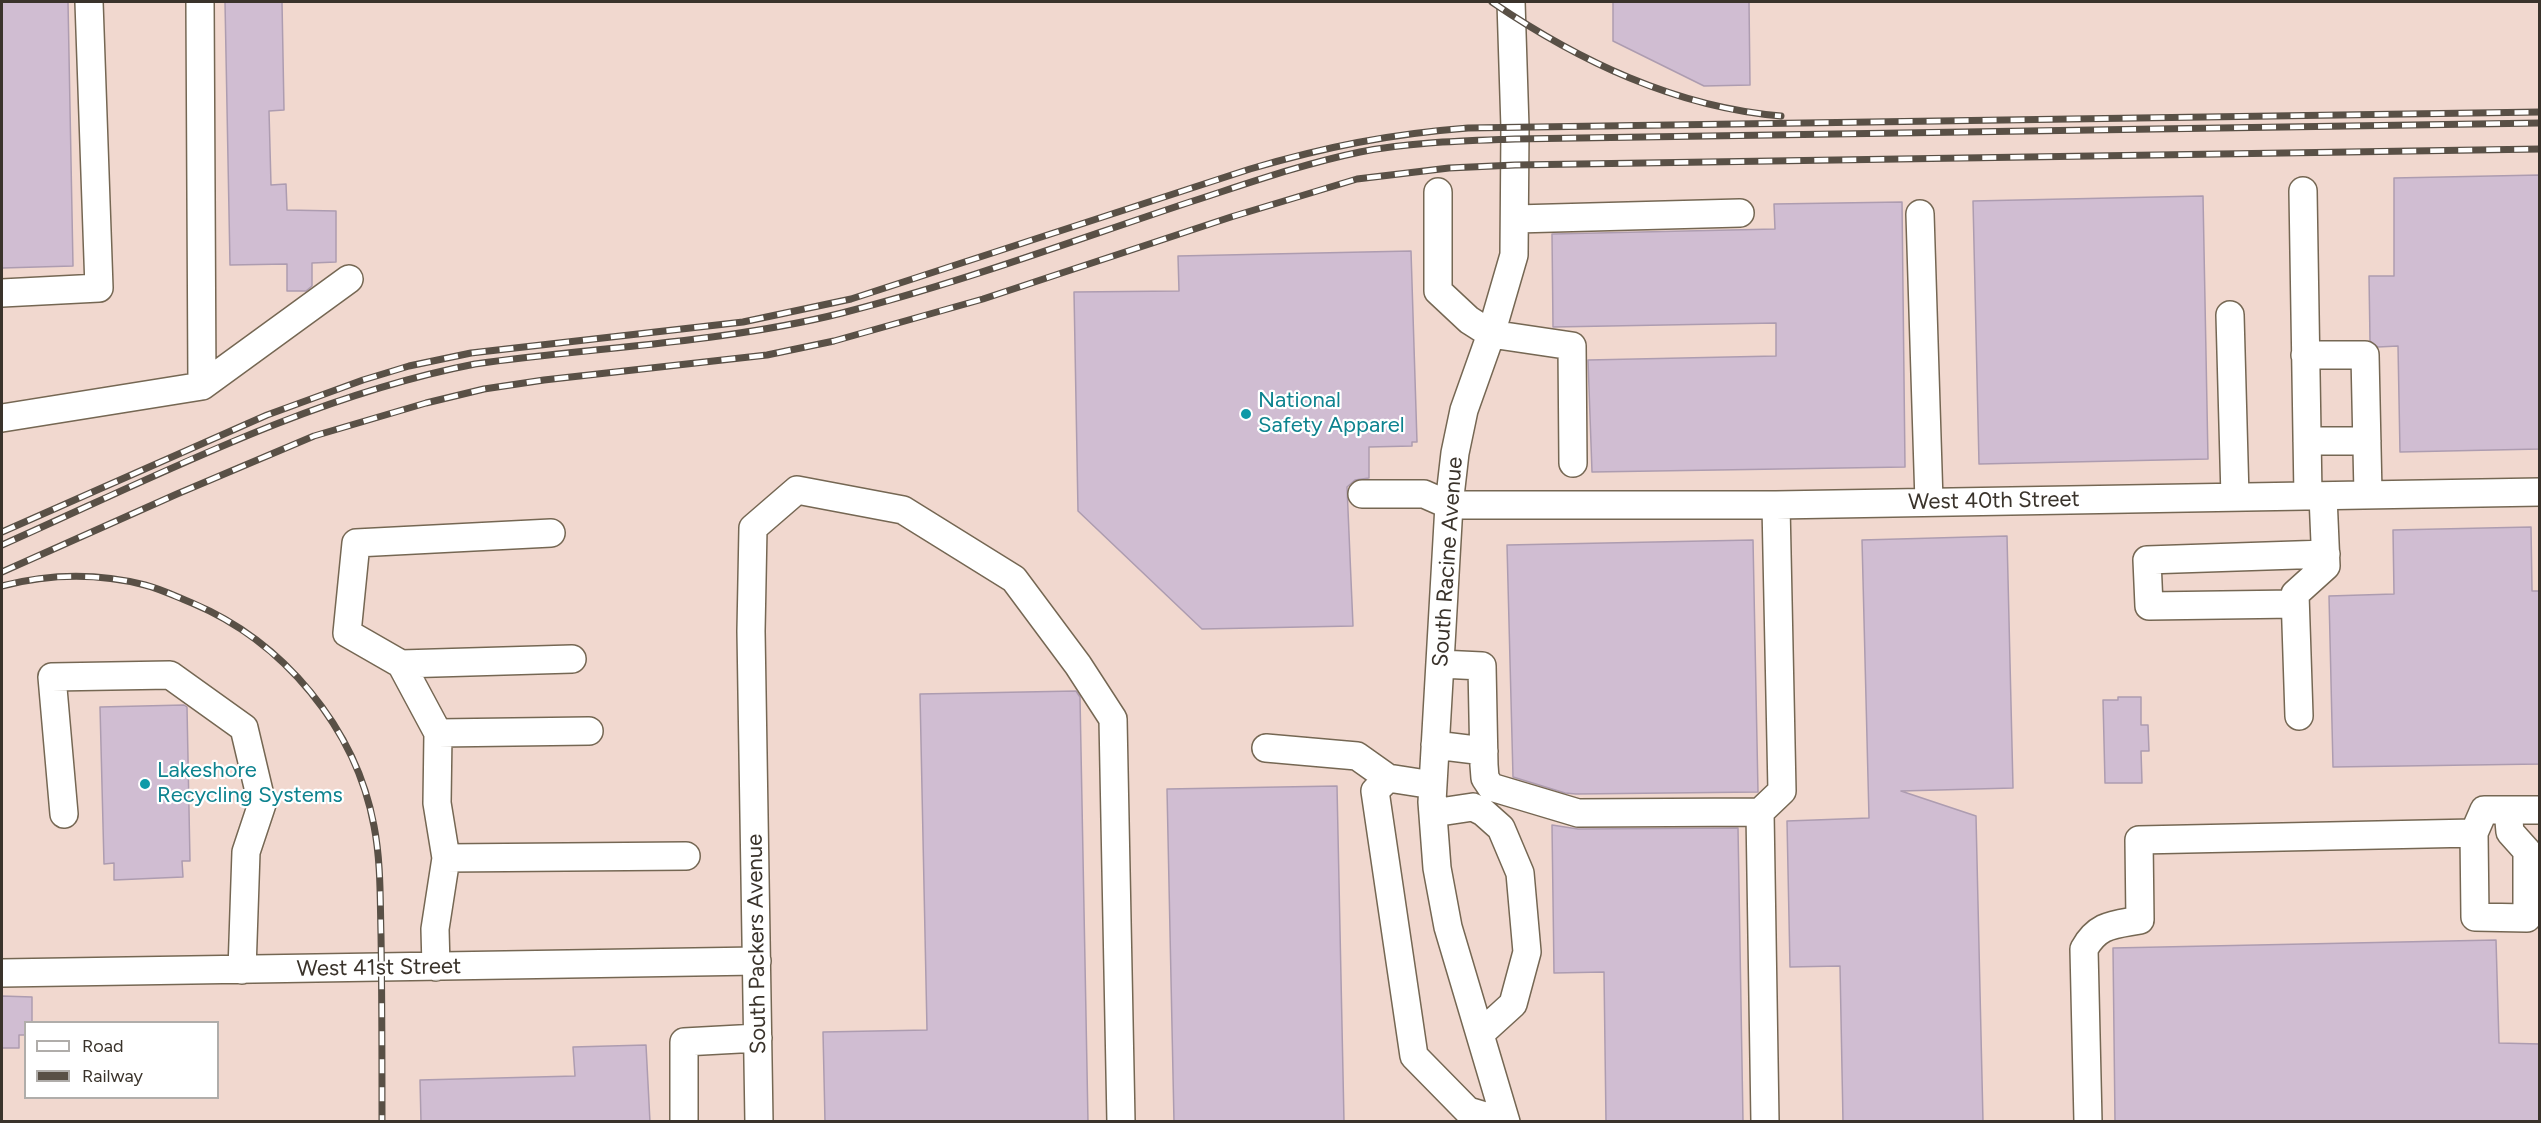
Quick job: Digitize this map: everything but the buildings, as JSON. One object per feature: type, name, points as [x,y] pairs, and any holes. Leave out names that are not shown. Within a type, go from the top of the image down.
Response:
[{"type":"street","points":[[2,293],[99,288],[89,2]]},
{"type":"street","points":[[200,2],[202,386]]},
{"type":"street","name":"South Racine Avenue","points":[[1506,1122],[1448,927],[1437,868],[1433,785],[1449,505],[1464,410],[1491,334],[1514,255],[1516,219],[1511,2]]},
{"type":"street","points":[[2299,716],[2295,594],[2326,566],[2307,441],[2303,191]]},
{"type":"street","points":[[1438,192],[1438,291],[1469,320],[1491,334],[1572,346],[1573,463]]},
{"type":"street","points":[[1516,219],[1740,213]]},
{"type":"street","points":[[1920,214],[1929,502]]},
{"type":"street","points":[[2,418],[202,386],[349,279]]},
{"type":"street","points":[[2230,315],[2235,497]]},
{"type":"street","points":[[2306,355],[2365,355],[2368,494]]},
{"type":"street","points":[[2307,441],[2367,441]]},
{"type":"street","name":"South Packers Avenue","points":[[759,1122],[752,631],[753,528],[797,490],[903,510],[1014,579],[1078,665],[1113,718],[1121,1122]]},
{"type":"street","name":"West 40th Street","points":[[1449,505],[1776,505],[2540,492]]},
{"type":"street","points":[[1362,494],[1424,494],[1449,505]]},
{"type":"street","points":[[1440,664],[1482,666],[1485,778],[1491,787],[1578,813],[1760,812],[1782,791],[1776,505]]},
{"type":"street","points":[[550,533],[356,543],[347,633],[401,664],[572,659]]},
{"type":"street","points":[[2295,604],[2149,606],[2147,560],[2326,555]]},
{"type":"street","points":[[401,664],[438,733],[437,803],[446,858],[435,928],[436,967]]},
{"type":"street","points":[[64,814],[52,677],[170,675],[244,728],[262,804],[246,852],[242,970]]},
{"type":"street","points":[[438,733],[589,730]]},
{"type":"street","points":[[1435,745],[1484,751]]},
{"type":"street","points":[[1266,748],[1357,756],[1388,778],[1433,785]]},
{"type":"street","points":[[1388,778],[1375,791],[1414,1056],[1469,1116],[1506,1122]]},
{"type":"street","points":[[1433,813],[1473,807],[1483,812],[1501,828],[1520,873],[1527,952],[1513,1004],[1480,1034]]},
{"type":"street","points":[[2508,810],[2510,832],[2527,851],[2527,918],[2475,917],[2474,833],[2484,810],[2508,810],[2540,810]]},
{"type":"street","points":[[1760,812],[1765,1122]]},
{"type":"street","points":[[2088,1122],[2084,949],[2092,934],[2108,925],[2140,920],[2139,840],[2474,833]]},
{"type":"street","points":[[446,858],[686,856]]},
{"type":"street","name":"West 41st Street","points":[[2,973],[757,961]]},
{"type":"street","points":[[684,1122],[684,1042],[758,1038]]},
{"type":"shaded area","points":[[2,2],[2539,2],[2539,1121],[2,1122]]},
{"type":"railway","points":[[1492,2],[1559,43],[1629,78],[1703,103],[1781,116]]},
{"type":"railway","points":[[2,532],[267,415],[409,366],[471,353],[743,322],[851,299],[1250,169],[1305,154],[1384,138],[1468,128],[2540,112]]},
{"type":"railway","points":[[2,545],[175,466],[293,417],[414,378],[475,364],[705,338],[842,313],[974,275],[1274,175],[1360,152],[1437,142],[1515,139],[2540,123]]},
{"type":"railway","points":[[2,572],[314,436],[426,403],[484,389],[767,355],[834,341],[983,299],[1231,217],[1357,179],[1449,168],[1515,165],[2540,149]]},
{"type":"railway","points":[[2,586],[37,579],[73,576],[127,581],[169,593],[225,619],[256,640],[285,664],[332,722],[351,755],[365,790],[376,840],[380,908],[382,1122]]},
{"type":"place","name":"National Safety Apparel","points":[[1246,414]]},
{"type":"place","name":"Lakeshore Recycling Systems","points":[[145,784]]}]
